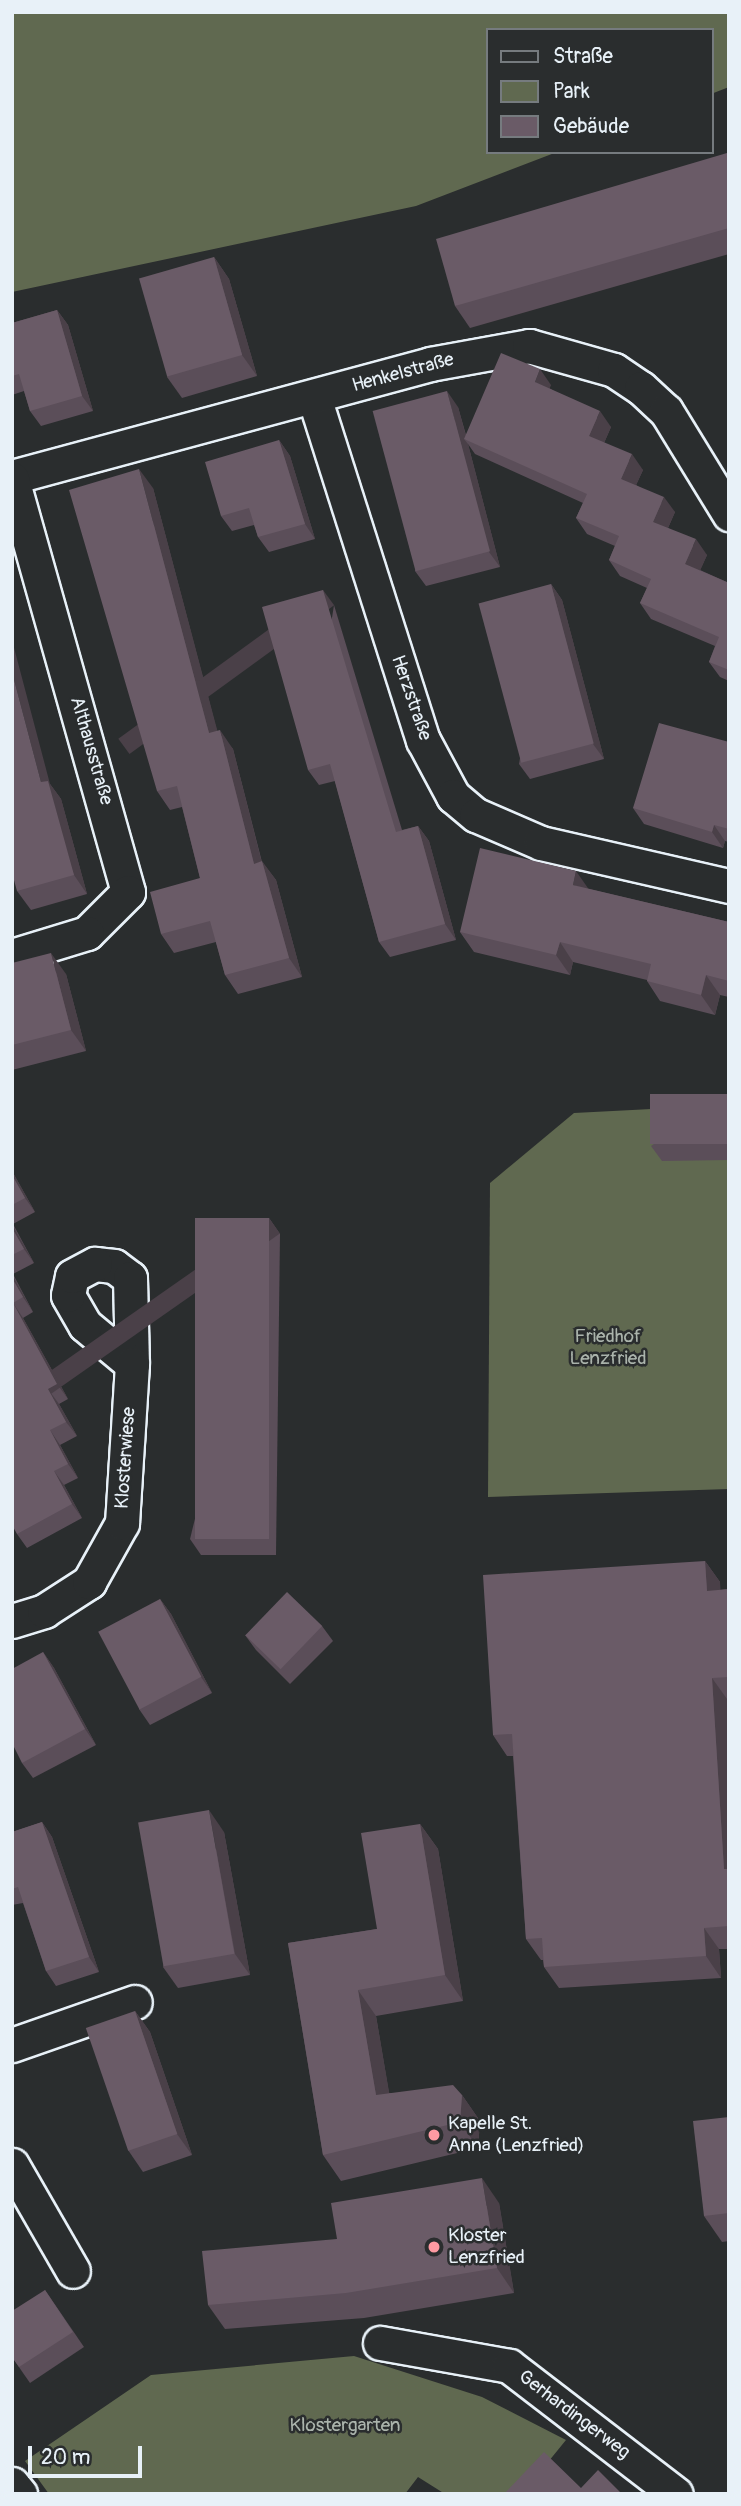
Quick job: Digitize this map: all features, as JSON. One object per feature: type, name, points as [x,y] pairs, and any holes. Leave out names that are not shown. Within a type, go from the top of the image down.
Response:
[{"type":"street","name":"Henkelstraße","points":[[12,478],[430,364],[529,345],[614,370],[641,387],[666,411],[729,514]]},
{"type":"street","name":"Herzstraße","points":[[314,397],[423,740],[453,796],[476,815],[541,843],[729,886]]},
{"type":"street","name":"Althausstraße","points":[[12,478],[128,892],[87,933],[12,956]]},
{"type":"street","name":"Klosterwiese","points":[[12,1621],[44,1611],[89,1582],[122,1523],[132,1364]]},
{"type":"street","points":[[12,2045],[135,2002]]},
{"type":"street","points":[[12,2165],[73,2272]]},
{"type":"street","name":"Gerhardingerweg","points":[[380,2343],[509,2366],[676,2494]]},
{"type":"street","points":[[12,2484],[20,2494]]},
{"type":"green space","points":[[12,12],[729,12],[729,87],[713,93],[713,28],[486,28],[486,154],[552,154],[416,206],[12,292]]},
{"type":"green space","name":"Friedhof Lenzfried","points":[[729,1105],[729,1489],[488,1497],[490,1183],[574,1113]]},
{"type":"green space","name":"Klostergarten","points":[[354,2356],[482,2397],[566,2440],[522,2494],[445,2494],[418,2477],[405,2494],[49,2494],[25,2461],[151,2375]]},
{"type":"building","points":[[727,153],[729,228],[455,306],[436,239]]},
{"type":"building","points":[[214,257],[242,355],[167,377],[139,278]]},
{"type":"building","points":[[57,310],[82,396],[30,411],[19,374],[12,376],[12,323]]},
{"type":"building","points":[[501,353],[540,369],[535,382],[600,411],[589,436],[632,454],[621,479],[664,497],[653,522],[696,539],[685,564],[729,583],[729,670],[709,662],[719,637],[640,603],[651,579],[609,560],[619,536],[576,518],[587,494],[464,439]]},
{"type":"building","points":[[447,391],[490,551],[416,571],[373,411]]},
{"type":"building","points":[[279,440],[305,524],[258,537],[249,508],[221,516],[205,462]]},
{"type":"building","points":[[139,469],[209,733],[220,730],[254,864],[262,861],[289,958],[225,975],[210,921],[161,934],[150,892],[200,878],[177,786],[157,791],[69,490]]},
{"type":"building","points":[[551,584],[594,743],[521,763],[479,603]]},
{"type":"building","points":[[323,590],[396,832],[418,826],[445,924],[379,942],[330,764],[308,770],[262,607]]},
{"type":"building","points":[[12,672],[41,782],[48,781],[74,875],[17,891],[12,873]]},
{"type":"building","points":[[659,723],[729,742],[729,829],[714,825],[712,832],[633,808]]},
{"type":"building","points":[[480,848],[576,871],[573,885],[729,922],[729,981],[706,975],[701,995],[647,981],[651,964],[560,942],[556,955],[460,932]]},
{"type":"building","points":[[51,953],[71,1030],[12,1045],[12,963]]},
{"type":"building","points":[[650,1094],[729,1094],[729,1144],[650,1144]]},
{"type":"building","points":[[12,1175],[25,1198],[12,1205]]},
{"type":"building","points":[[195,1218],[269,1218],[269,1539],[195,1539]]},
{"type":"building","points":[[12,1228],[24,1249],[12,1255]]},
{"type":"building","points":[[12,1278],[23,1297],[13,1303],[57,1384],[48,1389],[66,1422],[50,1430],[68,1464],[54,1471],[72,1504],[17,1534],[12,1525]]},
{"type":"building","points":[[705,1561],[707,1591],[729,1589],[729,1677],[712,1678],[724,1869],[729,1869],[729,1926],[704,1928],[706,1956],[544,1967],[542,1938],[526,1939],[512,1734],[493,1735],[483,1575]]},
{"type":"building","points":[[287,1592],[322,1626],[281,1669],[245,1635]]},
{"type":"building","points":[[160,1599],[201,1677],[140,1710],[98,1632]]},
{"type":"building","points":[[43,1652],[85,1729],[22,1763],[12,1743],[12,1669]]},
{"type":"building","points":[[209,1810],[234,1954],[163,1966],[138,1823]]},
{"type":"building","points":[[42,1822],[89,1957],[46,1971],[18,1887],[12,1889],[12,1832]]},
{"type":"building","points":[[420,1824],[445,1975],[358,1990],[376,2095],[453,2085],[462,2095],[460,2122],[323,2155],[288,1943],[377,1929],[361,1833]]},
{"type":"building","points":[[135,2011],[177,2134],[128,2151],[86,2028]]},
{"type":"building","points":[[729,2117],[729,2213],[704,2216],[693,2121]]},
{"type":"building","points":[[482,2178],[497,2268],[346,2293],[208,2305],[202,2251],[337,2239],[331,2203]]},
{"type":"building","points":[[45,2290],[73,2332],[19,2367],[12,2357],[12,2311]]},
{"type":"building","points":[[544,2452],[581,2488],[598,2470],[622,2494],[504,2494]]},
{"type":"place","name":"Kapelle St. Anna (Lenzfried)","points":[[434,2135]]},
{"type":"place","name":"Kloster Lenzfried","points":[[434,2247]]}]
